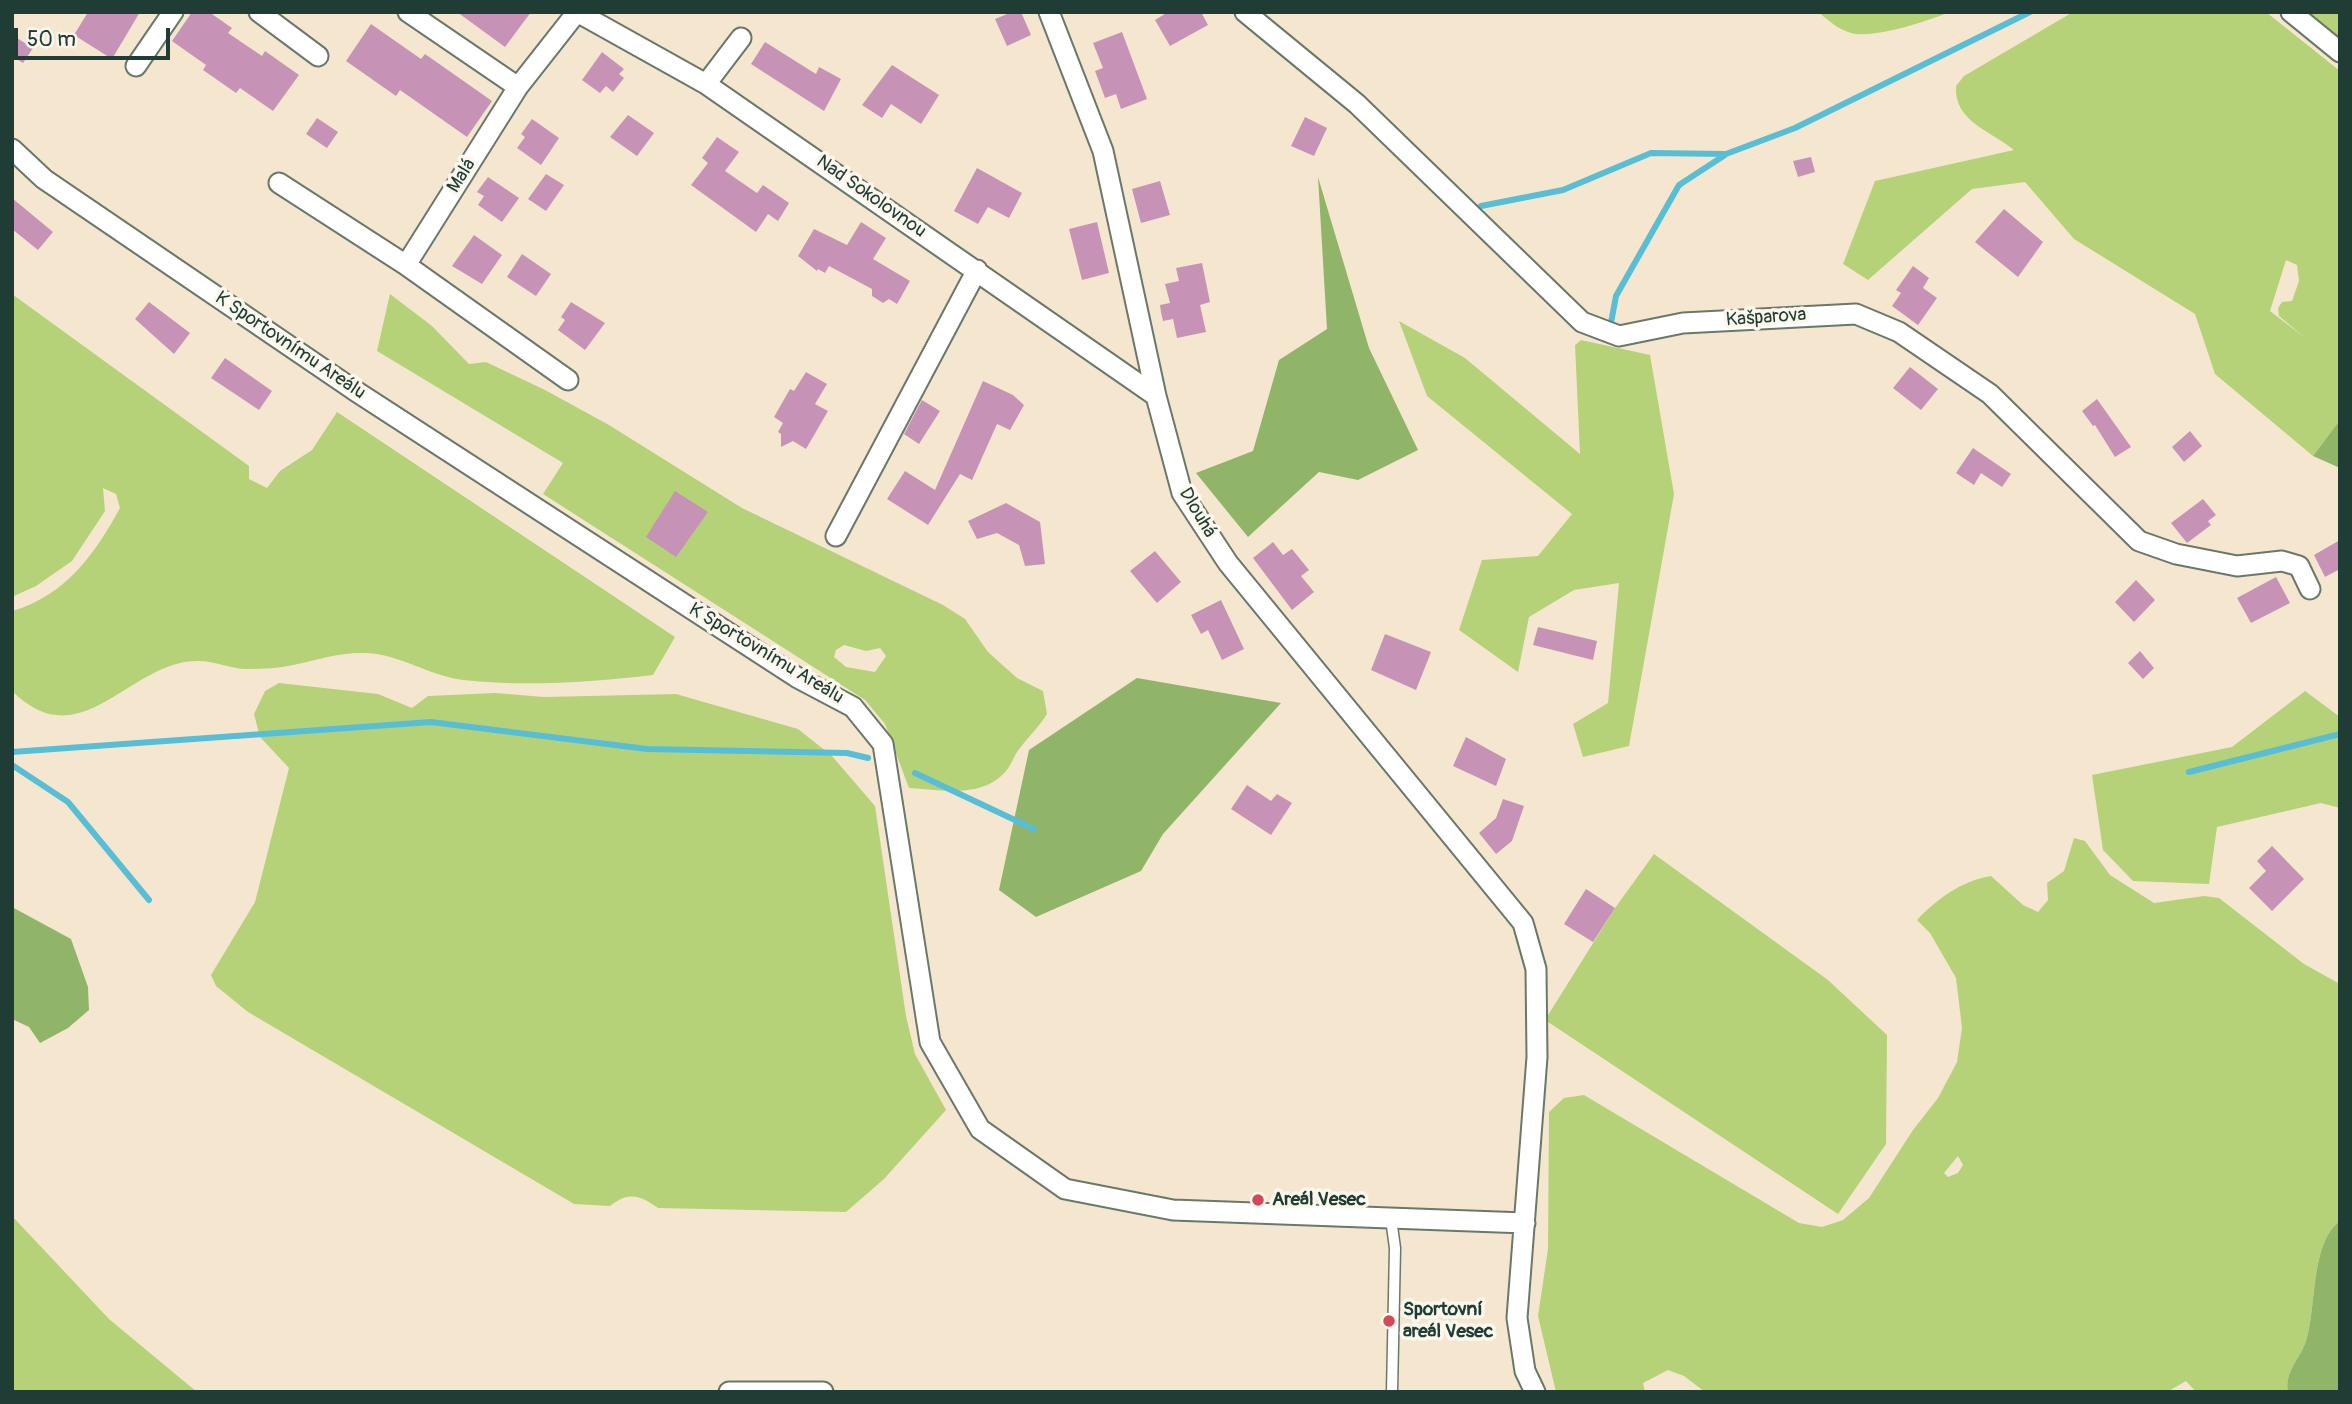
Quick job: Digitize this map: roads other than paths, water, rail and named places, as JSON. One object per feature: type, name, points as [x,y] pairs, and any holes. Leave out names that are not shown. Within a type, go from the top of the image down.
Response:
[{"type":"street","points":[[136,66],[173,12]]},
{"type":"street","points":[[259,12],[318,56]]},
{"type":"street","points":[[408,12],[518,87]]},
{"type":"street","name":"Malá","points":[[406,265],[518,87],[577,12]]},
{"type":"street","name":"Nad Sokolovnou","points":[[577,12],[706,84],[1156,396]]},
{"type":"street","name":"Dlouhá","points":[[1049,12],[1103,151],[1156,396],[1182,493],[1228,563],[1523,923],[1536,969],[1538,1057],[1525,1223]]},
{"type":"street","name":"Kašparova","points":[[1245,12],[1357,104],[1582,322],[1619,336],[1683,323],[1856,314],[1899,332],[1990,394],[2140,541],[2176,554],[2237,566],[2282,561],[2299,566],[2310,589]]},
{"type":"street","points":[[2291,12],[2340,52]]},
{"type":"street","points":[[706,84],[741,38]]},
{"type":"street","name":"K Sportovnímu Areálu","points":[[12,149],[44,179],[354,390],[798,678],[853,707],[883,744],[930,1042],[980,1129],[1065,1189],[1173,1210],[1525,1223]]},
{"type":"street","points":[[279,183],[406,265],[568,380]]},
{"type":"street","points":[[836,536],[977,270]]},
{"type":"street","points":[[1525,1223],[1517,1318],[1525,1371],[1535,1392]]},
{"type":"street","points":[[729,1392],[823,1392]]},
{"type":"lane","points":[[1391,1219],[1395,1248],[1392,1392]]},
{"type":"waterway","points":[[1481,206],[1563,190],[1651,153],[1726,154],[1795,128],[2030,12]]},
{"type":"waterway","points":[[1610,328],[1616,296],[1679,185],[1725,155]]},
{"type":"waterway","points":[[12,752],[431,722],[647,749],[847,753],[868,758]]},
{"type":"waterway","points":[[2189,772],[2340,734]]},
{"type":"waterway","points":[[12,765],[68,802],[149,900]]},
{"type":"waterway","points":[[915,773],[1034,829]]},
{"type":"place","name":"Areál Vesec","points":[[1258,1200]]},
{"type":"place","name":"Sportovní areál Vesec","points":[[1389,1321]]}]
